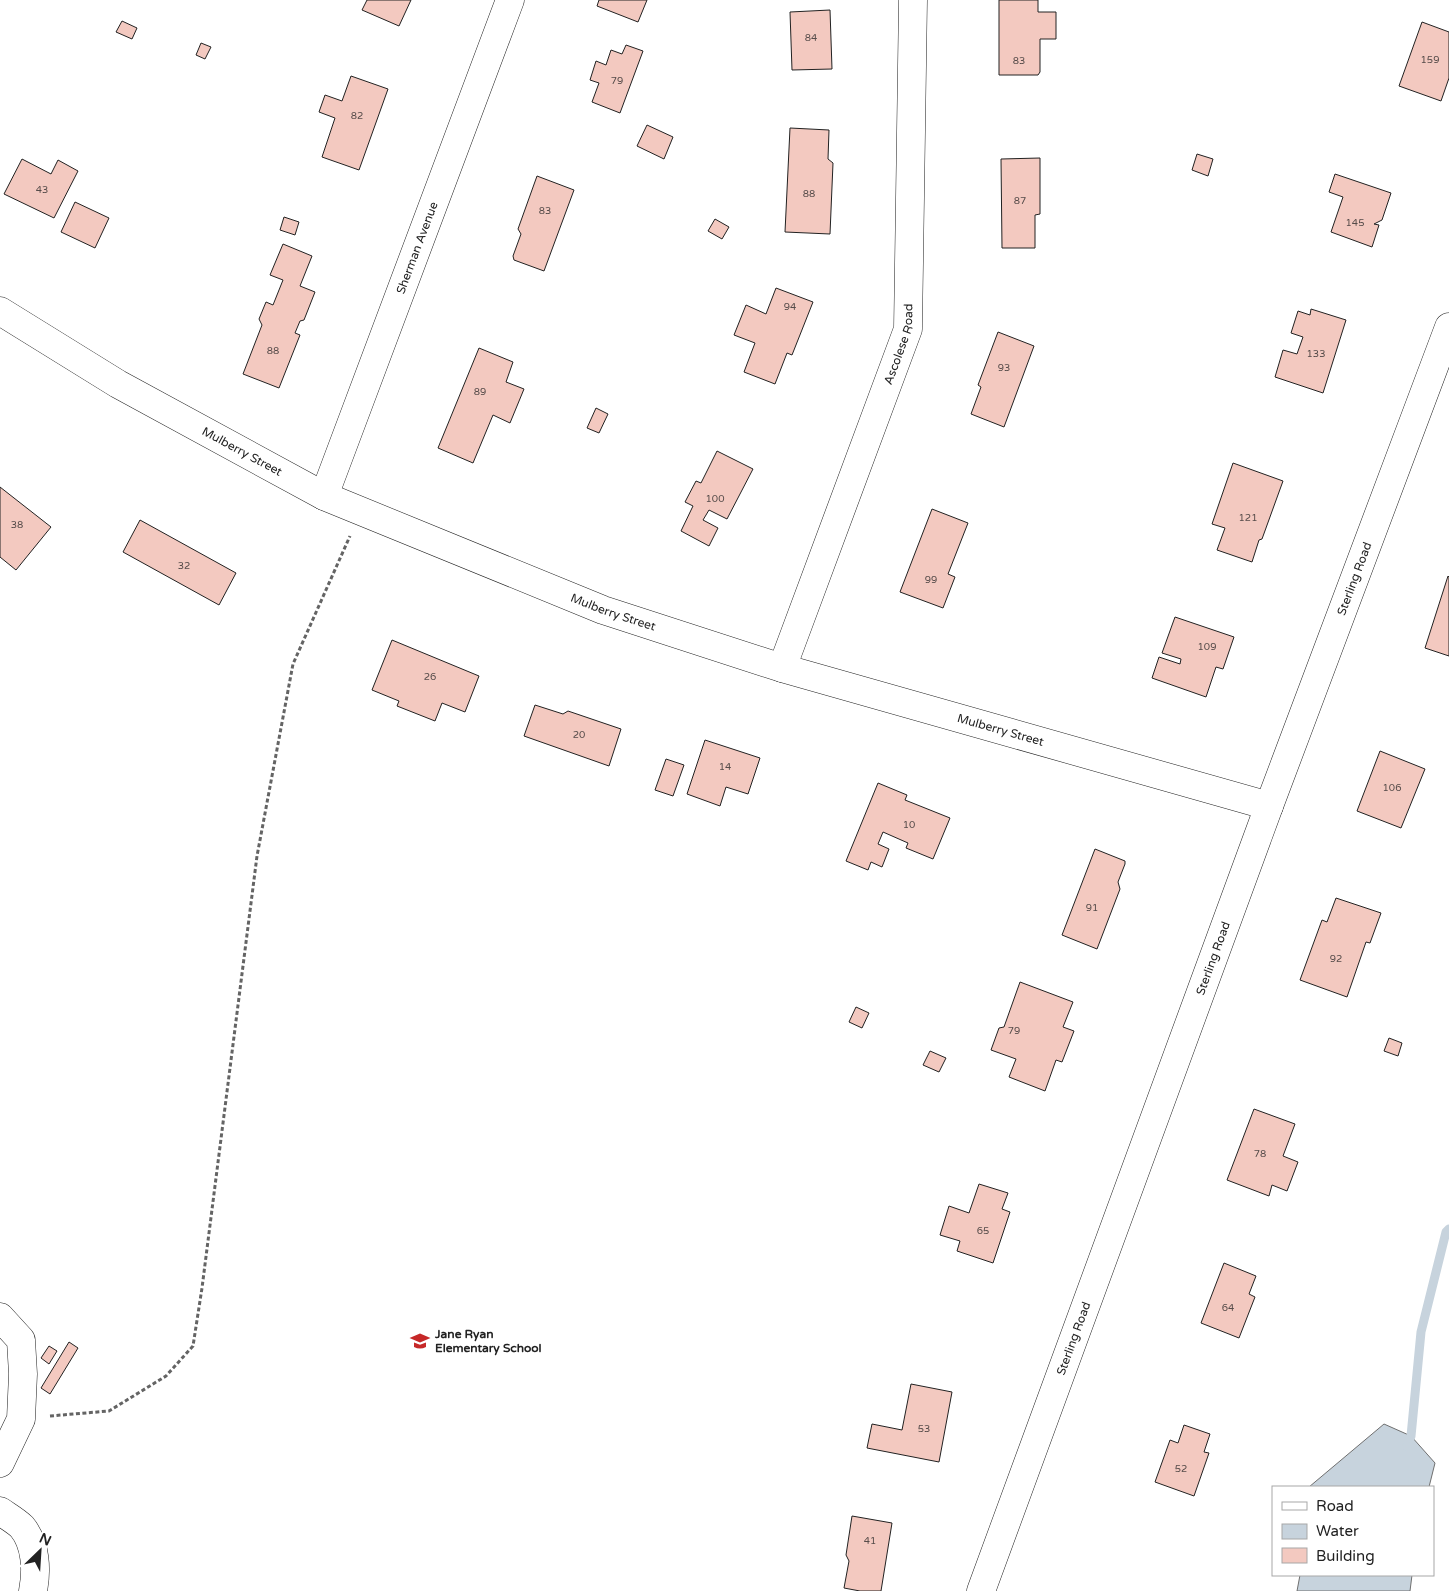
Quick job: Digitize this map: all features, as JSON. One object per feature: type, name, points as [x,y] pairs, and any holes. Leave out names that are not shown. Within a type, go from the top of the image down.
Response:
[{"type":"street","name":"Sherman Avenue","points":[[324,496],[510,0]]},
{"type":"street","name":"Ascolese Road","points":[[782,668],[908,330],[913,0]]},
{"type":"street","name":"Mulberry Street","points":[[0,311],[118,384],[324,496],[603,610],[782,668],[1269,806]]},
{"type":"street","name":"Sterling Road","points":[[981,1591],[1269,806],[1449,327]]},
{"type":"street","points":[[0,1317],[21,1340],[23,1374],[21,1418],[0,1463]]},
{"type":"street","points":[[0,1511],[22,1526],[30,1540],[36,1575],[33,1591]]},
{"type":"path","points":[[21,1418],[109,1411],[166,1376],[193,1346],[257,856],[293,664],[361,510]]},
{"type":"water","points":[[1384,1424],[1411,1436],[1435,1463],[1429,1486],[1310,1486]]},
{"type":"water","points":[[1300,1576],[1412,1576],[1410,1591],[1297,1591]]},
{"type":"building","points":[[367,0],[411,0],[399,26],[362,10]]},
{"type":"building","points":[[599,0],[647,0],[638,22],[597,6]]},
{"type":"building","points":[[999,0],[1038,0],[1038,12],[1056,12],[1056,39],[1040,39],[1040,72],[1038,75],[999,75]]},
{"type":"building","points":[[830,10],[832,69],[792,70],[790,12]]},
{"type":"building","points":[[122,21],[137,28],[132,39],[116,32]]},
{"type":"building","points":[[1422,22],[1449,32],[1449,78],[1441,101],[1399,86]]},
{"type":"building","points":[[201,43],[211,47],[205,59],[196,55]]},
{"type":"building","points":[[626,45],[643,51],[620,113],[592,102],[599,83],[590,80],[596,61],[606,65],[611,50],[622,54]]},
{"type":"building","points":[[351,76],[388,89],[359,170],[322,157],[335,118],[319,112],[325,95],[342,101]]},
{"type":"building","points":[[647,125],[673,137],[664,159],[637,146]]},
{"type":"building","points":[[790,128],[829,130],[828,159],[833,163],[830,234],[785,232]]},
{"type":"building","points":[[1197,154],[1213,159],[1208,176],[1192,170]]},
{"type":"building","points":[[1040,158],[1040,214],[1035,215],[1035,248],[1002,248],[1001,159]]},
{"type":"building","points":[[22,159],[51,174],[58,160],[78,171],[54,218],[4,194]]},
{"type":"building","points":[[1335,174],[1391,193],[1382,220],[1374,224],[1379,225],[1372,247],[1331,232],[1343,197],[1329,192]]},
{"type":"building","points":[[537,176],[574,190],[544,271],[514,260],[513,256],[521,234],[518,229]]},
{"type":"building","points":[[75,202],[109,218],[95,248],[61,232]]},
{"type":"building","points":[[284,217],[299,222],[295,235],[280,230]]},
{"type":"building","points":[[715,219],[729,227],[722,239],[708,231]]},
{"type":"building","points":[[283,244],[312,256],[300,286],[315,292],[304,320],[300,321],[295,333],[300,335],[279,388],[243,374],[262,325],[259,319],[266,302],[273,305],[283,280],[270,275]]},
{"type":"building","points":[[776,288],[813,302],[792,355],[787,353],[775,384],[744,372],[755,343],[734,335],[746,305],[766,314]]},
{"type":"building","points":[[1311,309],[1346,320],[1323,393],[1275,377],[1283,350],[1297,354],[1303,337],[1291,333],[1298,311],[1310,315]]},
{"type":"building","points":[[998,332],[1034,346],[1004,427],[971,414],[981,387],[978,385]]},
{"type":"building","points":[[479,348],[513,362],[506,382],[524,389],[510,423],[493,415],[473,463],[438,448]]},
{"type":"building","points":[[596,408],[608,414],[599,433],[587,428]]},
{"type":"building","points":[[717,451],[753,469],[727,519],[709,510],[703,520],[718,528],[709,546],[681,531],[693,506],[685,502],[696,481],[701,483]]},
{"type":"building","points":[[1233,463],[1283,481],[1252,562],[1217,550],[1225,528],[1212,524]]},
{"type":"building","points":[[0,487],[51,527],[16,570],[0,557]]},
{"type":"building","points":[[932,509],[968,523],[948,574],[955,577],[943,608],[900,592]]},
{"type":"building","points":[[140,520],[236,573],[219,605],[123,552]]},
{"type":"building","points":[[1449,577],[1449,656],[1425,648]]},
{"type":"building","points":[[1175,617],[1234,637],[1223,669],[1216,667],[1206,697],[1152,678],[1159,657],[1180,664],[1181,659],[1162,653]]},
{"type":"building","points":[[392,640],[479,676],[465,712],[442,703],[435,721],[397,706],[399,701],[372,690]]},
{"type":"building","points":[[535,705],[563,714],[568,711],[621,729],[609,766],[524,736]]},
{"type":"building","points":[[705,740],[760,758],[748,794],[726,787],[720,806],[687,794]]},
{"type":"building","points":[[1380,751],[1425,769],[1401,828],[1357,811]]},
{"type":"building","points":[[666,759],[684,765],[673,796],[655,790]]},
{"type":"building","points":[[878,783],[907,795],[905,800],[950,818],[933,859],[906,848],[908,843],[883,832],[878,844],[889,849],[882,867],[871,862],[868,870],[846,861]]},
{"type":"building","points":[[1095,849],[1125,861],[1118,882],[1120,889],[1097,949],[1062,935]]},
{"type":"building","points":[[1336,898],[1381,913],[1370,943],[1366,942],[1347,997],[1300,980],[1322,920],[1327,922]]},
{"type":"building","points":[[1020,982],[1073,1002],[1063,1027],[1074,1031],[1062,1062],[1056,1060],[1045,1091],[1009,1077],[1016,1059],[991,1050],[999,1028],[1004,1027]]},
{"type":"building","points":[[856,1007],[869,1013],[862,1028],[849,1022]]},
{"type":"building","points":[[1389,1038],[1402,1043],[1398,1056],[1384,1051]]},
{"type":"building","points":[[930,1051],[946,1058],[939,1072],[923,1065]]},
{"type":"building","points":[[1254,1109],[1295,1124],[1283,1156],[1298,1162],[1287,1191],[1272,1185],[1269,1196],[1227,1180]]},
{"type":"building","points":[[979,1184],[1008,1193],[1002,1209],[1010,1212],[993,1263],[957,1251],[960,1241],[940,1235],[949,1206],[969,1213]]},
{"type":"building","points":[[1224,1263],[1256,1276],[1249,1294],[1255,1297],[1239,1338],[1201,1323]]},
{"type":"building","points":[[69,1342],[78,1348],[50,1394],[41,1388]]},
{"type":"building","points":[[49,1346],[57,1351],[49,1364],[41,1358]]},
{"type":"building","points":[[911,1384],[952,1392],[939,1462],[867,1448],[872,1424],[902,1430]]},
{"type":"building","points":[[1184,1425],[1210,1434],[1204,1452],[1209,1453],[1194,1496],[1155,1482],[1170,1440],[1178,1443]]},
{"type":"building","points":[[852,1516],[892,1523],[881,1591],[860,1591],[844,1588],[849,1561],[846,1555]]},
{"type":"waterway","points":[[1407,1446],[1411,1436],[1421,1332],[1446,1232],[1449,1229]]},
{"type":"place","name":"Jane Ryan Elementary School","points":[[420,1341]]}]
